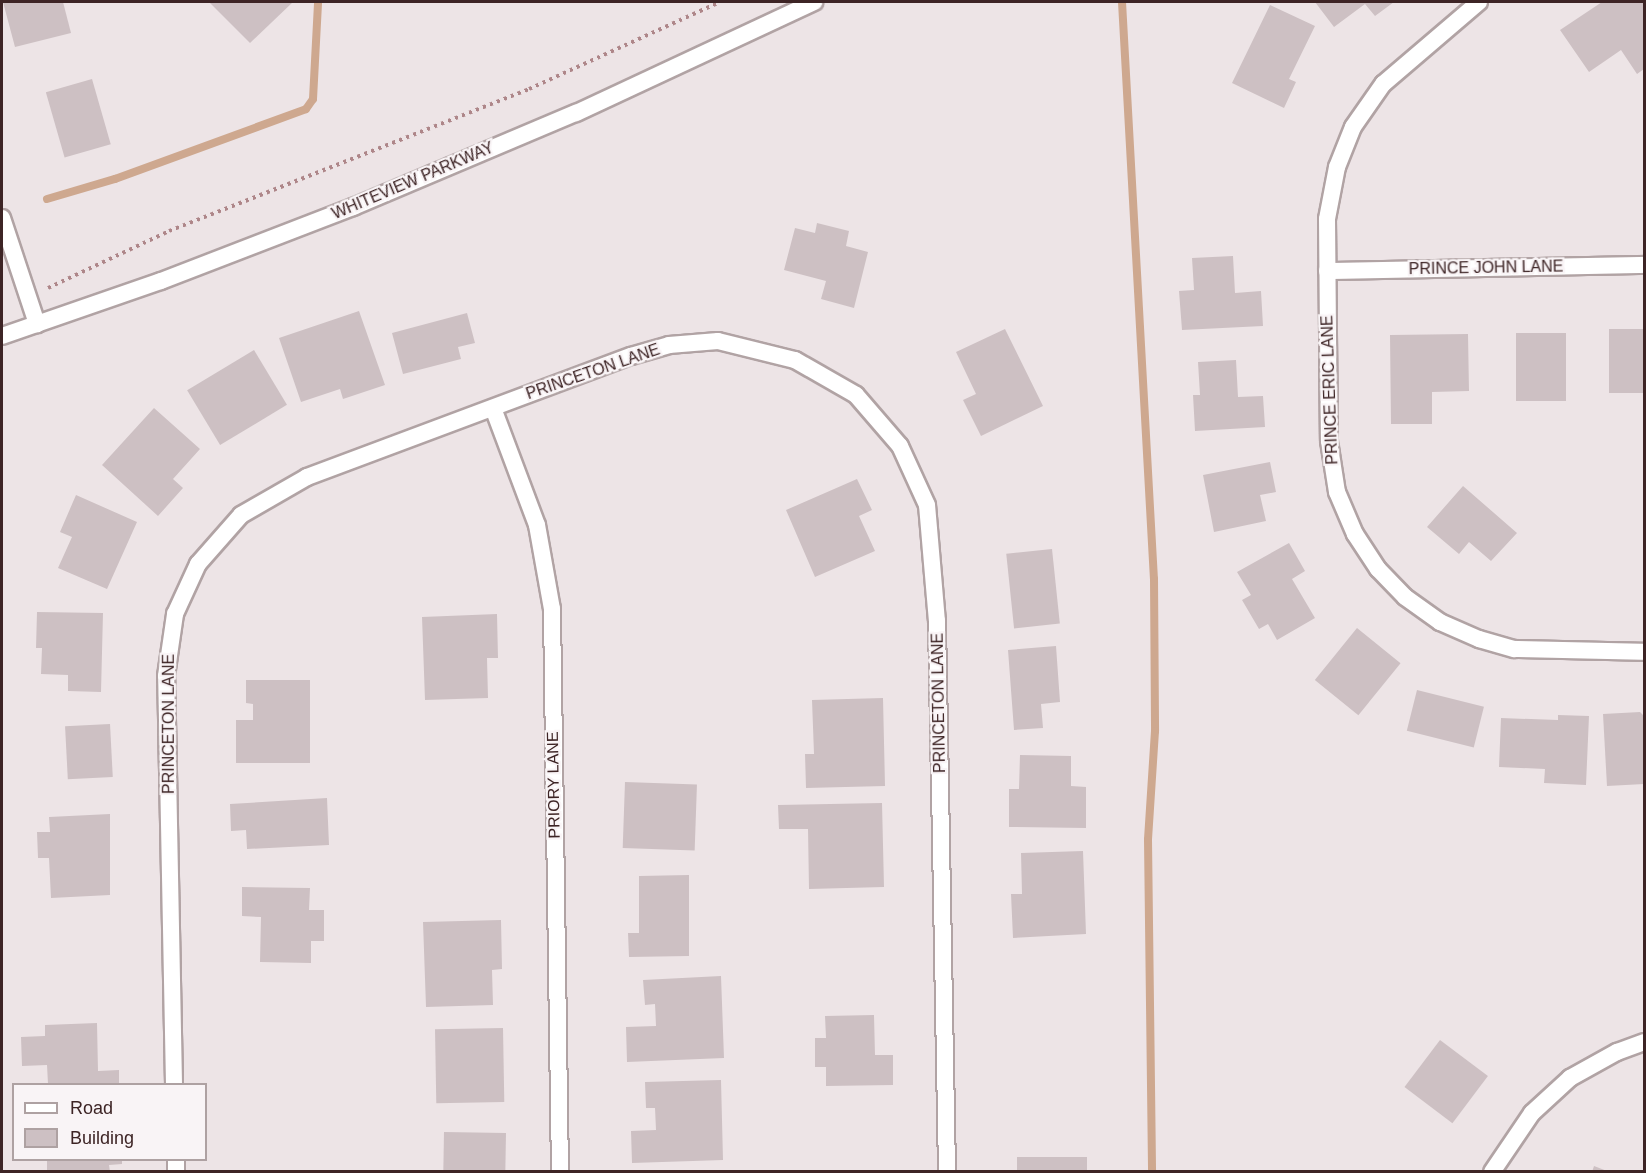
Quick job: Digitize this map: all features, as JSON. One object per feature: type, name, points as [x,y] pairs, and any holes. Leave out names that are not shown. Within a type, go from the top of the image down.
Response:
[{"type":"street","name":"WHITEVIEW PARKWAY","points":[[2,336],[353,207],[576,113],[814,2]]},
{"type":"street","name":"PRINCE ERIC LANE","points":[[1479,2],[1389,77],[1353,127],[1330,195],[1327,271],[1332,465],[1345,512],[1378,569],[1405,597],[1440,622],[1497,645],[1535,651],[1644,652]]},
{"type":"street","points":[[2,218],[37,324]]},
{"type":"street","name":"PRINCE JOHN LANE","points":[[1327,271],[1644,265]]},
{"type":"street","name":"PRINCETON LANE","points":[[174,1083],[166,676],[175,614],[190,580],[225,531],[281,489],[651,350],[718,341],[771,351],[838,382],[873,410],[900,446],[921,486],[934,552],[947,1172]]},
{"type":"street","name":"PRIORY LANE","points":[[493,408],[537,525],[552,609],[560,1172]]},
{"type":"street","points":[[1492,1172],[1526,1120],[1570,1078],[1617,1052],[1644,1042]]},
{"type":"path","points":[[69,281],[140,244],[404,141],[720,2]]},
{"type":"building","points":[[3,2],[63,2],[71,33],[15,47]]},
{"type":"building","points":[[209,2],[293,2],[250,43]]},
{"type":"building","points":[[1315,2],[1394,2],[1375,16],[1365,4],[1334,27]]},
{"type":"building","points":[[1602,2],[1644,2],[1644,69],[1637,74],[1621,50],[1589,72],[1560,30]]},
{"type":"building","points":[[1270,5],[1315,26],[1289,79],[1296,82],[1284,108],[1232,83]]},
{"type":"building","points":[[92,79],[111,144],[65,158],[46,92]]},
{"type":"building","points":[[817,223],[849,231],[846,246],[868,252],[854,308],[821,299],[826,281],[784,270],[795,228],[815,233]]},
{"type":"building","points":[[1233,256],[1235,293],[1261,291],[1263,326],[1182,330],[1179,291],[1194,290],[1192,258]]},
{"type":"building","points":[[359,311],[385,385],[343,399],[340,389],[301,402],[279,338]]},
{"type":"building","points":[[467,313],[475,343],[458,347],[461,359],[403,374],[392,333]]},
{"type":"building","points":[[1005,329],[1043,406],[981,436],[963,400],[976,394],[956,352]]},
{"type":"building","points":[[1609,329],[1644,329],[1644,393],[1609,393]]},
{"type":"building","points":[[1516,333],[1566,333],[1566,401],[1516,401]]},
{"type":"building","points":[[1468,334],[1469,391],[1432,392],[1432,424],[1391,424],[1390,335]]},
{"type":"building","points":[[254,350],[287,405],[220,445],[187,390]]},
{"type":"building","points":[[1236,360],[1238,397],[1263,396],[1265,427],[1195,431],[1193,395],[1200,395],[1198,362]]},
{"type":"building","points":[[154,408],[200,449],[173,479],[183,488],[158,516],[102,465]]},
{"type":"building","points":[[1270,462],[1276,492],[1260,495],[1266,521],[1214,532],[1203,475]]},
{"type":"building","points":[[857,479],[872,510],[859,516],[875,551],[815,577],[786,510]]},
{"type":"building","points":[[1463,486],[1517,533],[1491,561],[1469,542],[1459,554],[1427,527]]},
{"type":"building","points":[[76,495],[137,522],[107,589],[58,568],[72,537],[60,532]]},
{"type":"building","points":[[1289,543],[1305,571],[1292,579],[1315,618],[1277,640],[1268,624],[1259,629],[1242,600],[1251,595],[1237,572]]},
{"type":"building","points":[[1052,549],[1060,624],[1014,628],[1006,554]]},
{"type":"building","points":[[37,612],[103,613],[101,692],[68,691],[68,675],[41,674],[42,648],[36,648]]},
{"type":"building","points":[[497,614],[498,658],[487,658],[488,698],[425,700],[422,617]]},
{"type":"building","points":[[1357,628],[1401,663],[1358,715],[1315,680]]},
{"type":"building","points":[[1056,646],[1060,702],[1041,704],[1043,728],[1014,730],[1008,650]]},
{"type":"building","points":[[246,680],[310,680],[310,763],[236,763],[236,720],[253,720],[253,704],[246,703]]},
{"type":"building","points":[[1417,690],[1484,707],[1474,747],[1407,731]]},
{"type":"building","points":[[883,698],[885,786],[806,788],[805,754],[814,754],[812,700]]},
{"type":"building","points":[[1640,712],[1644,716],[1644,784],[1607,786],[1603,714]]},
{"type":"building","points":[[1558,715],[1589,716],[1586,785],[1544,783],[1545,769],[1499,767],[1501,718],[1558,720]]},
{"type":"building","points":[[110,724],[113,777],[68,779],[65,726]]},
{"type":"building","points":[[1020,755],[1071,756],[1071,786],[1086,787],[1086,828],[1009,827],[1009,789],[1019,789]]},
{"type":"building","points":[[625,782],[697,785],[695,850],[623,848]]},
{"type":"building","points":[[327,798],[329,845],[247,849],[246,830],[231,831],[230,804]]},
{"type":"building","points":[[882,803],[884,887],[809,889],[808,829],[779,829],[778,805]]},
{"type":"building","points":[[110,814],[110,895],[51,898],[49,858],[38,858],[37,832],[50,832],[49,817]]},
{"type":"building","points":[[1083,851],[1086,934],[1013,938],[1011,894],[1022,894],[1021,853]]},
{"type":"building","points":[[689,875],[689,956],[629,957],[628,933],[639,933],[639,876]]},
{"type":"building","points":[[242,887],[310,888],[309,910],[324,910],[324,941],[311,941],[311,963],[260,962],[261,917],[242,916]]},
{"type":"building","points":[[501,920],[502,969],[492,970],[493,1005],[426,1007],[423,922]]},
{"type":"building","points":[[721,976],[724,1058],[627,1062],[626,1027],[656,1026],[655,1004],[645,1005],[643,980]]},
{"type":"building","points":[[874,1015],[875,1055],[893,1055],[893,1085],[826,1086],[826,1067],[815,1067],[815,1038],[826,1038],[825,1016]]},
{"type":"building","points":[[97,1023],[98,1071],[119,1070],[119,1083],[48,1083],[47,1065],[22,1066],[21,1037],[45,1036],[45,1025]]},
{"type":"building","points":[[503,1028],[504,1102],[436,1103],[435,1029]]},
{"type":"building","points":[[1440,1040],[1488,1076],[1452,1123],[1404,1087]]},
{"type":"building","points":[[721,1080],[723,1160],[632,1163],[631,1131],[656,1130],[655,1108],[646,1108],[645,1082]]},
{"type":"building","points":[[444,1132],[506,1133],[505,1172],[443,1172]]},
{"type":"building","points":[[1017,1157],[1087,1157],[1087,1172],[1017,1172]]},
{"type":"building","points":[[47,1161],[122,1161],[122,1164],[109,1165],[110,1172],[47,1172]]},
{"type":"building","points":[[1594,1166],[1607,1171],[1607,1172],[1592,1172]]},
{"type":"waterway","points":[[47,199],[115,179],[306,109],[313,99],[318,2]]},
{"type":"waterway","points":[[1122,2],[1154,579],[1155,731],[1148,840],[1152,1172]]}]
